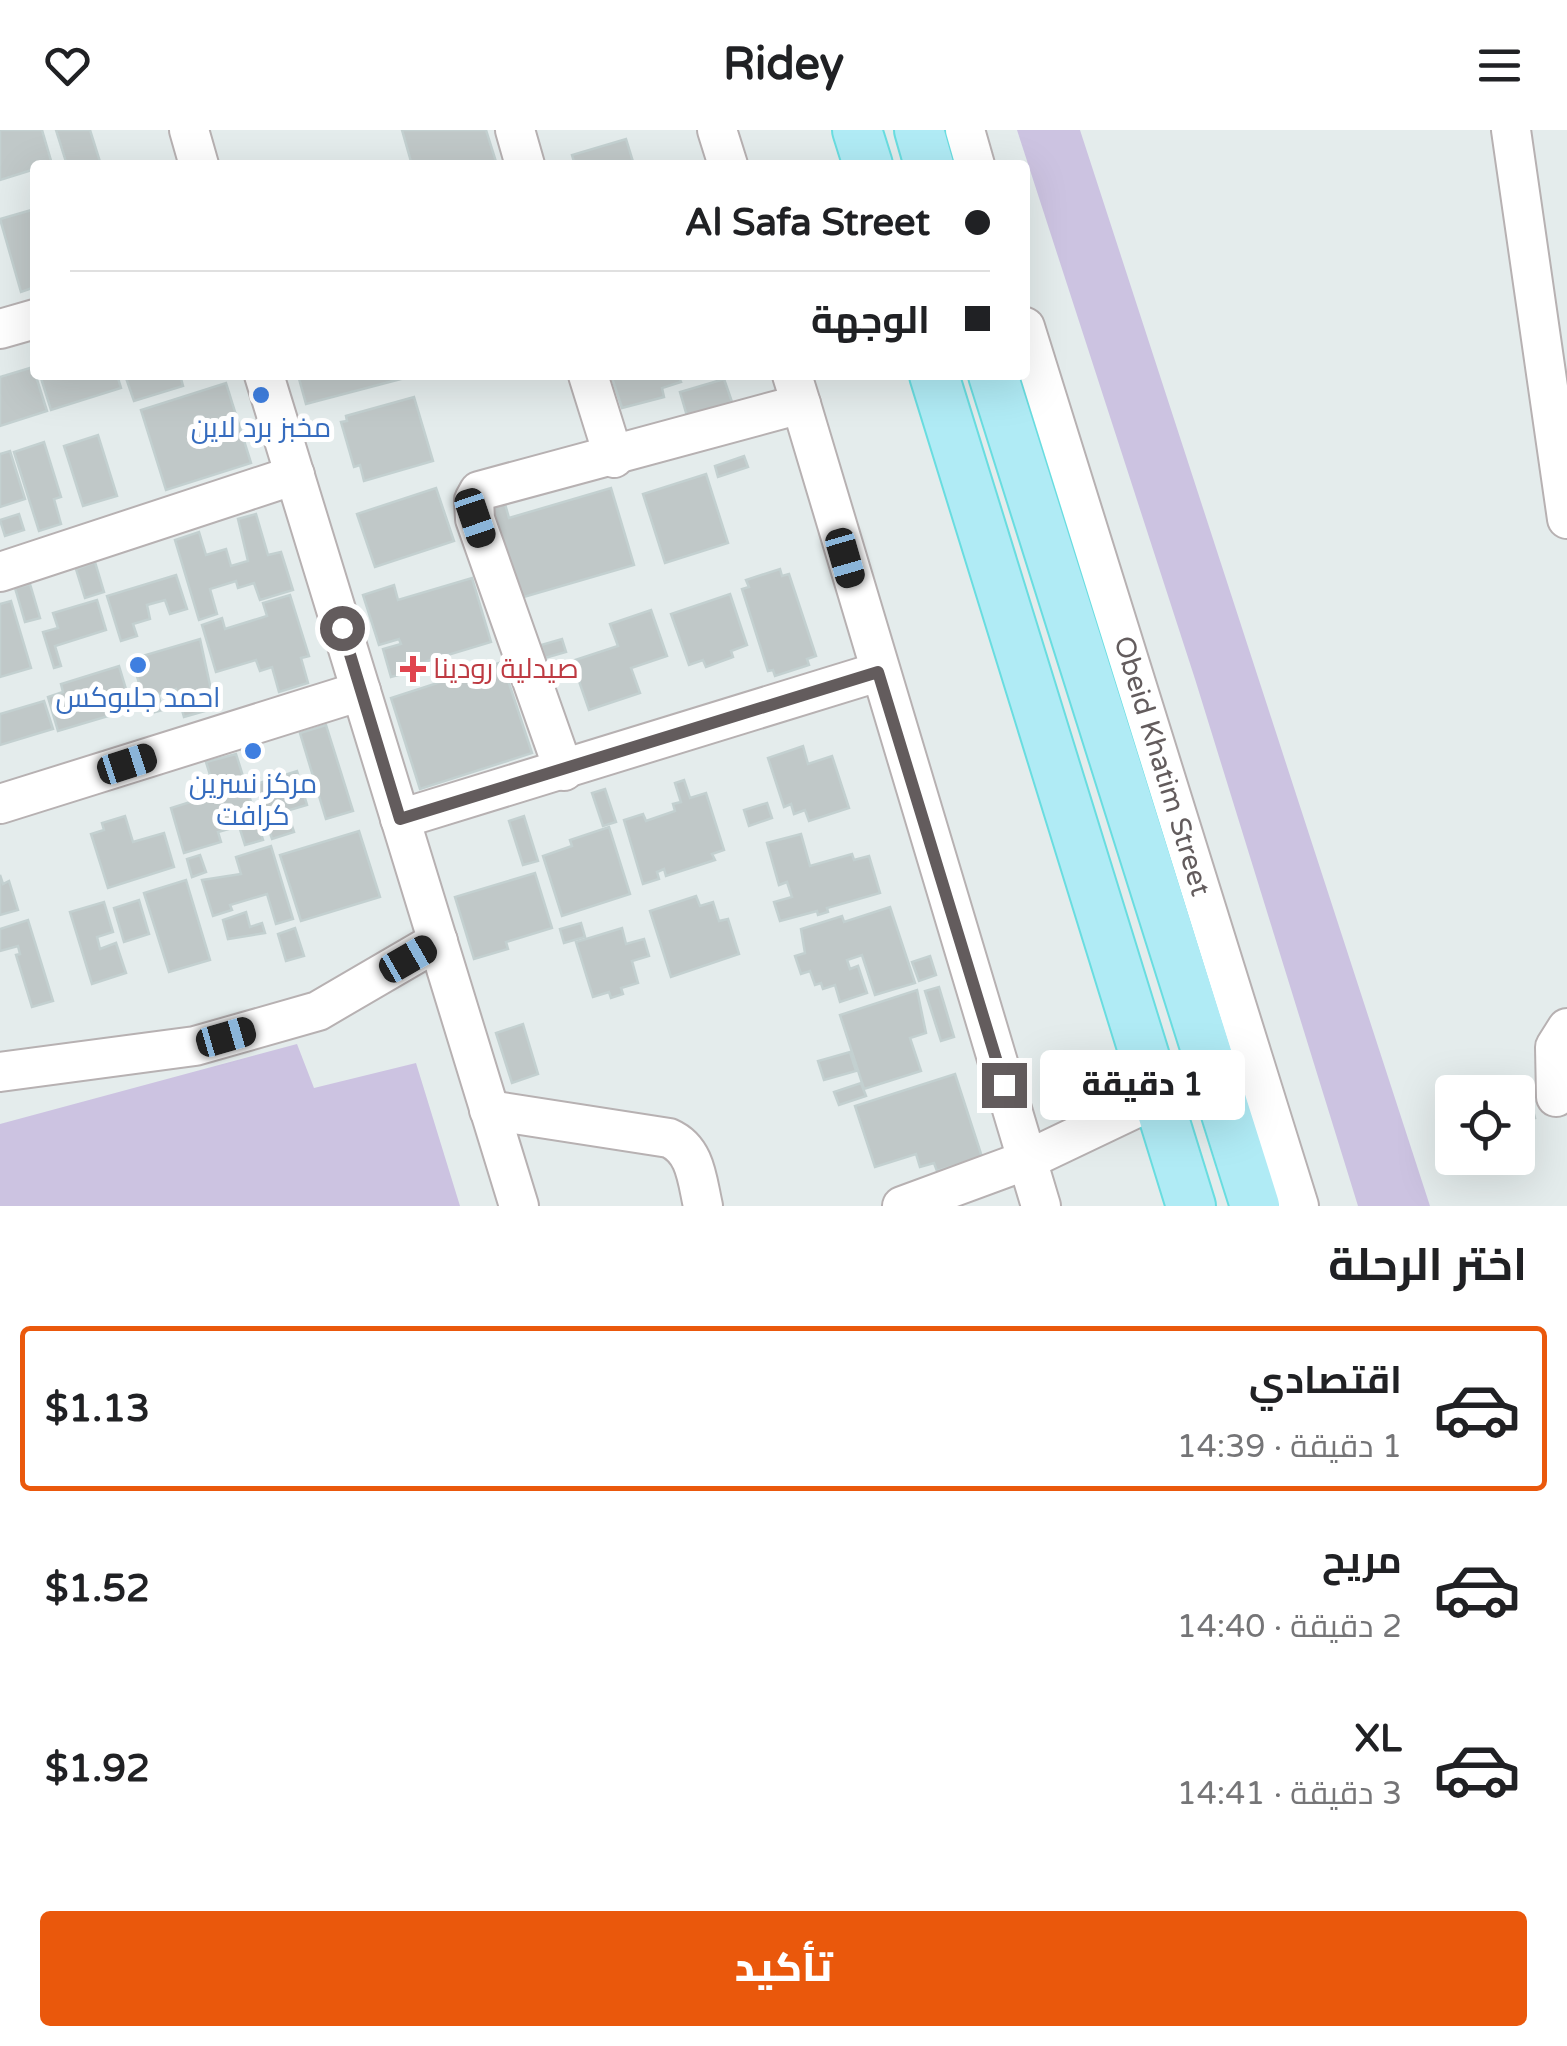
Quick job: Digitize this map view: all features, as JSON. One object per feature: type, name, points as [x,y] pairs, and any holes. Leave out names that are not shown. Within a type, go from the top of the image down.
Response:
[{"type":"main road","points":[[857,130],[866,160]]},
{"type":"main road","points":[[919,130],[928,160]]},
{"type":"main road","points":[[936,380],[1191,1206]]},
{"type":"main road","name":"Obeid Khatim Street","points":[[995,380],[1255,1206]]},
{"type":"street","points":[[189,130],[198,160]]},
{"type":"street","points":[[514,130],[523,160]]},
{"type":"street","points":[[718,130],[727,160]]},
{"type":"street","points":[[965,130],[974,160]]},
{"type":"street","points":[[1510,130],[1567,518]]},
{"type":"street","points":[[0,329],[30,320]]},
{"type":"street","name":"Obeid Khatim Street","points":[[1030,343],[1299,1206]]},
{"type":"street","points":[[266,380],[519,1206]]},
{"type":"street","points":[[590,380],[614,458]]},
{"type":"street","points":[[564,771],[475,518],[474,500],[480,492],[614,458],[796,390],[1041,1206]]},
{"type":"street","points":[[0,572],[295,475]]},
{"type":"street","points":[[400,819],[878,672]]},
{"type":"street","points":[[0,804],[361,691]]},
{"type":"street","points":[[0,1072],[195,1046],[318,1011],[438,941]]},
{"type":"street","points":[[1556,1097],[1555,1047],[1567,1028]]},
{"type":"street","points":[[902,1206],[1026,1160],[1157,1098]]},
{"type":"street","points":[[489,1110],[669,1138],[682,1144],[691,1157],[704,1206]]},
{"type":"shaded area","points":[[1017,130],[1080,130],[1430,1206],[1358,1206],[1195,679],[1030,170],[1030,160],[1027,160]]},
{"type":"shaded area","points":[[297,1044],[314,1088],[416,1063],[460,1206],[0,1206],[0,1124]]},
{"type":"building","points":[[0,130],[42,130],[51,160],[30,160],[30,171],[0,180]]},
{"type":"building","points":[[56,130],[90,130],[99,160],[65,160]]},
{"type":"building","points":[[402,130],[486,130],[495,160],[411,160]]},
{"type":"building","points":[[626,139],[632,160],[574,160],[572,155]]},
{"type":"building","points":[[30,210],[30,289],[21,292],[0,219]]},
{"type":"building","points":[[30,368],[30,380],[37,380],[47,411],[0,426],[0,377]]},
{"type":"building","points":[[42,380],[119,380],[121,388],[51,410]]},
{"type":"building","points":[[127,380],[181,380],[183,386],[134,401]]},
{"type":"building","points":[[299,380],[397,380],[306,404]]},
{"type":"building","points":[[613,380],[680,380],[662,388],[664,397],[622,408]]},
{"type":"building","points":[[724,380],[732,402],[687,416],[680,392]]},
{"type":"building","points":[[226,383],[251,463],[166,490],[141,410]]},
{"type":"building","points":[[414,397],[433,461],[364,481],[360,465],[354,467],[341,422],[347,421],[346,416]]},
{"type":"building","points":[[98,435],[117,496],[83,506],[64,446]]},
{"type":"building","points":[[44,442],[61,497],[54,499],[61,524],[39,531],[14,452]]},
{"type":"building","points":[[10,451],[25,499],[0,507],[0,454]]},
{"type":"building","points":[[744,456],[748,467],[718,477],[715,466]]},
{"type":"building","points":[[706,474],[728,543],[665,563],[643,494]]},
{"type":"building","points":[[436,488],[454,541],[375,567],[357,514]]},
{"type":"building","points":[[611,488],[634,565],[517,599],[488,502],[503,497],[509,518]]},
{"type":"building","points":[[19,514],[24,530],[5,536],[0,520]]},
{"type":"building","points":[[256,514],[268,555],[281,552],[293,590],[260,600],[254,583],[238,588],[236,581],[210,589],[217,614],[199,620],[175,540],[199,532],[206,555],[226,549],[231,566],[248,561],[238,519]]},
{"type":"building","points":[[95,562],[104,592],[85,598],[76,569]]},
{"type":"building","points":[[780,569],[782,576],[789,574],[816,656],[807,659],[809,665],[775,676],[773,670],[768,671],[742,589],[749,587],[746,580]]},
{"type":"building","points":[[176,575],[187,609],[170,614],[165,600],[147,605],[150,619],[133,624],[137,636],[121,641],[107,596]]},
{"type":"building","points":[[472,578],[491,642],[411,666],[413,671],[391,677],[383,649],[401,644],[399,639],[379,645],[363,595],[394,585],[398,600]]},
{"type":"building","points":[[30,584],[40,618],[25,622],[15,588]]},
{"type":"building","points":[[730,594],[747,645],[731,651],[733,657],[706,667],[703,660],[689,665],[671,614]]},
{"type":"building","points":[[290,595],[309,656],[301,658],[308,683],[279,692],[272,667],[260,671],[256,660],[216,672],[202,625],[222,618],[225,629],[267,616],[263,603]]},
{"type":"building","points":[[97,600],[106,630],[55,646],[61,666],[54,668],[43,632],[58,628],[53,613]]},
{"type":"building","points":[[11,601],[31,668],[0,677],[0,604]]},
{"type":"building","points":[[651,610],[667,656],[631,668],[640,693],[589,710],[572,661],[618,646],[610,624]]},
{"type":"building","points":[[200,639],[215,708],[184,717],[176,689],[158,694],[163,710],[148,714],[132,659]]},
{"type":"building","points":[[562,639],[566,652],[545,658],[541,645]]},
{"type":"building","points":[[502,662],[532,753],[420,789],[391,698]]},
{"type":"building","points":[[119,666],[132,709],[58,731],[48,697],[63,692],[61,684]]},
{"type":"building","points":[[44,701],[53,729],[0,745],[0,714]]},
{"type":"building","points":[[326,725],[353,811],[326,819],[300,733]]},
{"type":"building","points":[[803,746],[808,764],[832,756],[849,808],[809,821],[805,810],[794,814],[791,804],[784,807],[768,758]]},
{"type":"building","points":[[236,754],[263,840],[245,845],[239,826],[218,832],[221,842],[184,853],[171,808],[216,794],[206,762]]},
{"type":"building","points":[[297,771],[307,805],[266,817],[256,784]]},
{"type":"building","points":[[684,780],[690,798],[706,793],[724,850],[712,854],[715,860],[666,876],[664,869],[657,872],[659,879],[643,884],[624,820],[643,814],[646,821],[675,811],[673,804],[681,802],[675,783]]},
{"type":"building","points":[[605,789],[616,822],[603,826],[592,793]]},
{"type":"building","points":[[767,803],[772,818],[749,826],[744,810]]},
{"type":"building","points":[[125,816],[133,842],[164,833],[174,867],[108,888],[91,834],[104,830],[102,823]]},
{"type":"building","points":[[524,816],[538,861],[523,865],[509,821]]},
{"type":"building","points":[[289,817],[294,832],[272,839],[267,824]]},
{"type":"building","points":[[609,827],[630,894],[562,916],[543,856],[572,846],[570,840]]},
{"type":"building","points":[[359,831],[380,897],[301,921],[280,855]]},
{"type":"building","points":[[801,834],[810,866],[852,854],[854,860],[869,856],[880,893],[827,908],[828,912],[818,915],[817,911],[780,921],[774,902],[792,897],[787,882],[779,885],[767,843]]},
{"type":"building","points":[[271,846],[293,919],[276,924],[267,894],[230,905],[232,910],[213,916],[202,880],[241,874],[236,857]]},
{"type":"building","points":[[200,855],[206,872],[192,877],[187,859]]},
{"type":"building","points":[[535,873],[552,928],[506,942],[508,949],[474,959],[455,897]]},
{"type":"building","points":[[0,875],[3,884],[9,881],[18,910],[0,915]]},
{"type":"building","points":[[186,880],[210,960],[169,972],[144,893]]},
{"type":"building","points":[[696,896],[700,906],[713,902],[719,921],[728,919],[739,954],[671,977],[650,911]]},
{"type":"building","points":[[139,900],[149,934],[124,942],[114,908]]},
{"type":"building","points":[[104,902],[113,932],[97,937],[100,949],[116,943],[126,973],[92,984],[70,912]]},
{"type":"building","points":[[890,907],[915,983],[875,995],[862,955],[847,960],[850,969],[858,966],[867,993],[840,1002],[835,985],[823,989],[821,983],[815,985],[810,971],[801,974],[795,956],[805,953],[801,929],[842,916],[844,922]]},
{"type":"building","points":[[246,912],[250,927],[262,923],[265,933],[228,939],[223,920]]},
{"type":"building","points":[[28,920],[53,1001],[32,1007],[16,955],[20,954],[18,946],[0,951],[0,929]]},
{"type":"building","points":[[581,923],[585,937],[564,943],[560,929]]},
{"type":"building","points":[[295,928],[304,956],[286,961],[278,934]]},
{"type":"building","points":[[622,928],[626,944],[644,939],[649,956],[632,961],[638,983],[621,988],[623,994],[611,998],[609,992],[593,997],[576,942]]},
{"type":"building","points":[[930,956],[936,975],[919,981],[912,962]]},
{"type":"building","points":[[939,987],[954,1037],[941,1041],[925,991]]},
{"type":"building","points":[[917,990],[926,1033],[910,1038],[921,1071],[864,1089],[840,1015]]},
{"type":"building","points":[[523,1024],[538,1074],[512,1083],[496,1033]]},
{"type":"building","points":[[850,1052],[856,1071],[824,1080],[818,1061]]},
{"type":"building","points":[[955,1074],[982,1157],[937,1171],[934,1163],[920,1167],[916,1154],[875,1167],[855,1106]]},
{"type":"building","points":[[861,1083],[866,1096],[839,1105],[834,1092]]},
{"type":"place","name":"مخبز برد لاين","points":[[261,395]]},
{"type":"place","name":"احمد جلبوكس","points":[[138,665]]},
{"type":"place","name":"صيدلية رودينا","points":[[413,669]]},
{"type":"place","name":"مركز نسرين كرافت","points":[[253,751]]},
{"type":"route","points":[[342,628],[400,819],[878,672],[1004,1085]]}]
